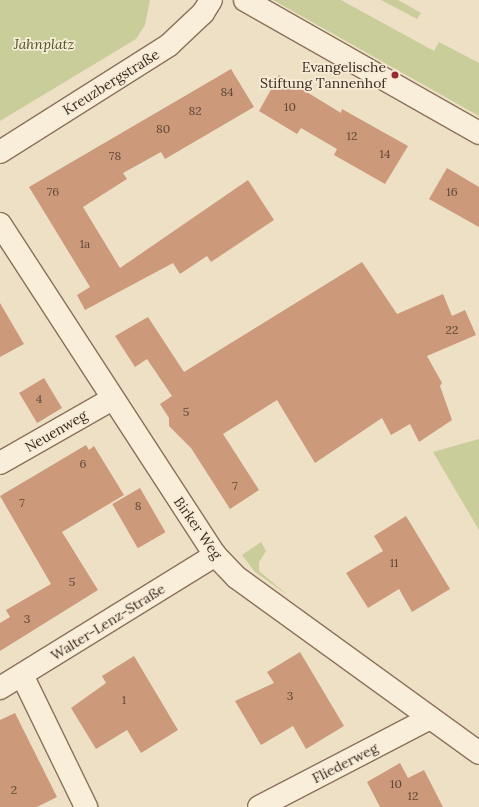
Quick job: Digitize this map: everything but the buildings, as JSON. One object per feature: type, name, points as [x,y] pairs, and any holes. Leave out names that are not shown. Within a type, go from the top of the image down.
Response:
[{"type":"street","name":"Kreuzbergstraße","points":[[0,152],[169,45],[203,13],[211,0]]},
{"type":"street","points":[[244,0],[479,133]]},
{"type":"street","name":"Birker Weg","points":[[0,224],[215,556],[236,577],[479,753]]},
{"type":"street","name":"Neuenweg","points":[[0,463],[112,398]]},
{"type":"street","name":"Walter-Lenz-Straße","points":[[0,688],[215,556]]},
{"type":"street","points":[[22,675],[86,807]]},
{"type":"street","name":"Fliederweg","points":[[259,807],[430,718]]},
{"type":"green space","name":"Jahnplatz","points":[[0,0],[150,0],[145,25],[136,39],[0,121]]},
{"type":"green space","points":[[273,0],[341,0],[434,51],[439,42],[479,63],[479,116]]},
{"type":"green space","points":[[381,0],[398,0],[421,13],[417,19]]},
{"type":"green space","points":[[479,439],[479,530],[433,452]]},
{"type":"green space","points":[[261,542],[266,551],[259,562],[259,571],[289,596],[255,572],[242,555]]},
{"type":"place","name":"Evangelische Stiftung Tannenhof","points":[[395,75]]}]
